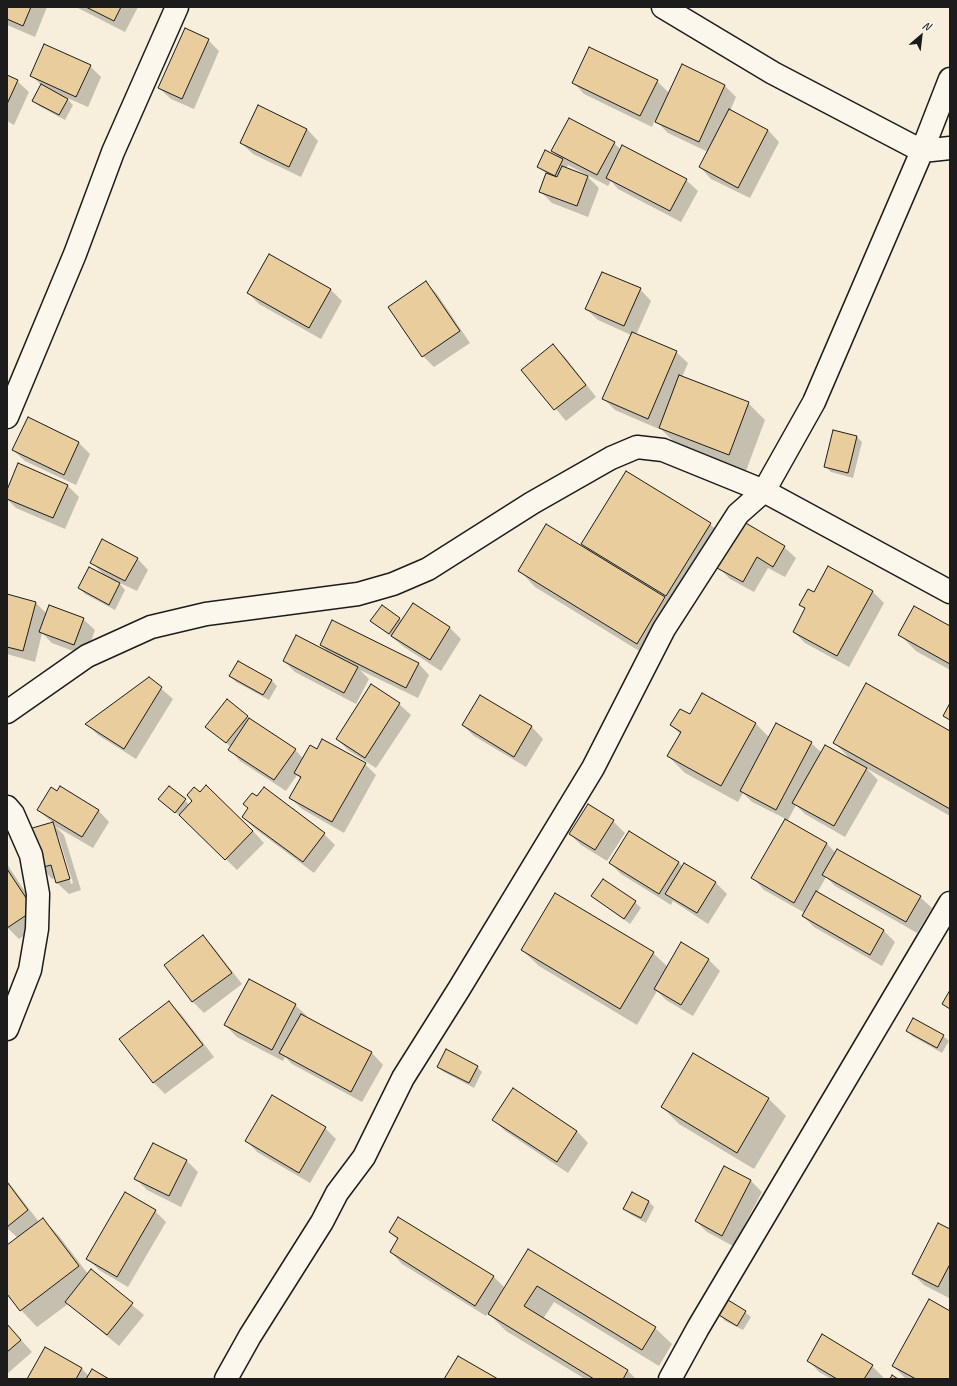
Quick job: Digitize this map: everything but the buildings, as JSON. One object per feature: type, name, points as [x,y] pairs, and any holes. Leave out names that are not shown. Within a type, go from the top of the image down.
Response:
[{"type":"street","points":[[7,417],[75,254],[113,152],[177,7]]},
{"type":"street","points":[[663,7],[773,73],[922,151],[950,148]]},
{"type":"street","points":[[226,1379],[250,1336],[322,1222],[338,1193],[364,1157],[403,1078],[460,989],[593,768],[664,629],[738,514],[764,491],[814,402],[922,151],[950,79]]},
{"type":"street","points":[[7,712],[87,656],[151,627],[206,614],[358,594],[393,584],[428,570],[532,503],[611,458],[637,447],[663,450],[764,491],[950,592]]},
{"type":"street","points":[[7,807],[13,814],[31,855],[38,894],[37,929],[30,970],[7,1029]]},
{"type":"street","points":[[670,1379],[706,1315],[950,903]]}]
